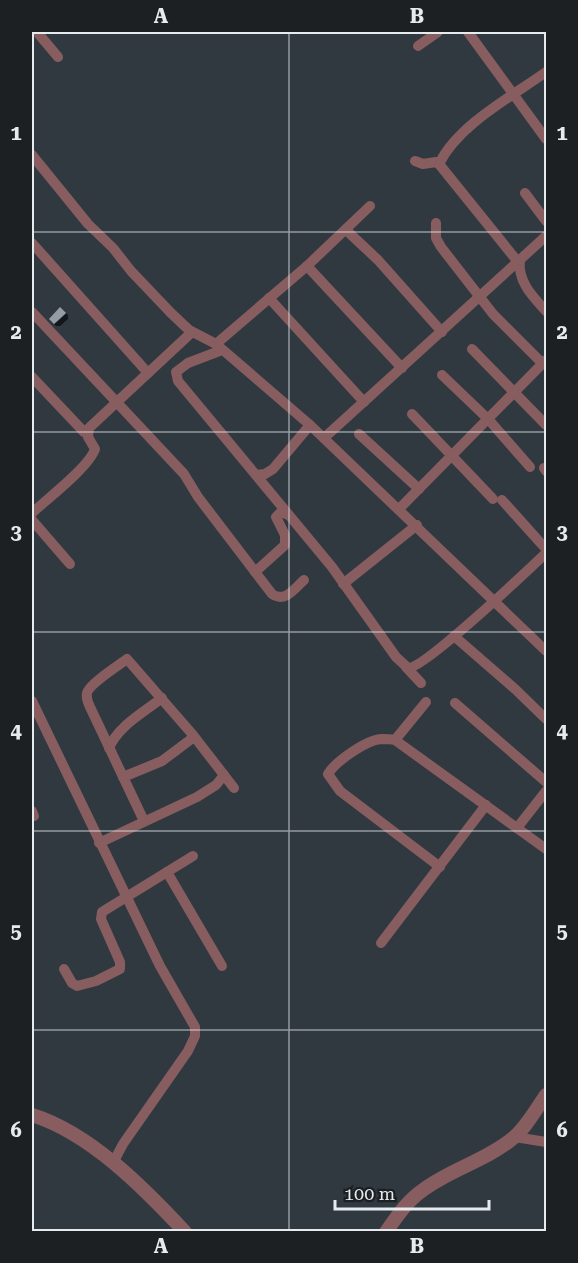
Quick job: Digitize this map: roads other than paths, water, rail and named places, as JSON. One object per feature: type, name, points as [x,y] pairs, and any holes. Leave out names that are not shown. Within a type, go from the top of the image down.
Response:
[{"type":"street","points":[[37,32],[57,57]]},
{"type":"street","points":[[418,46],[438,32]]},
{"type":"street","points":[[468,32],[546,139]]},
{"type":"street","points":[[439,164],[454,141],[477,120],[546,72]]},
{"type":"street","points":[[32,155],[88,224],[171,313],[192,332],[219,347],[310,425],[546,651]]},
{"type":"street","points":[[416,161],[423,164],[436,162],[439,164],[519,261],[527,290],[546,311]]},
{"type":"street","points":[[525,193],[546,221]]},
{"type":"street","points":[[370,206],[219,347],[178,369],[175,376],[289,515],[396,657],[421,683]]},
{"type":"street","points":[[399,509],[545,362],[498,319],[480,297],[438,243],[436,223]]},
{"type":"street","points":[[346,230],[378,260],[442,332]]},
{"type":"street","points":[[324,438],[546,236]]},
{"type":"street","points":[[32,243],[148,373]]},
{"type":"street","points":[[307,266],[402,368]]},
{"type":"street","points":[[269,298],[364,402]]},
{"type":"street","points":[[32,312],[184,474],[198,497],[272,594],[279,597],[286,596],[304,580]]},
{"type":"street","points":[[32,513],[92,456],[95,449],[88,429],[192,332]]},
{"type":"street","points":[[472,349],[546,425]]},
{"type":"street","points":[[441,375],[488,419],[530,467]]},
{"type":"street","points":[[32,377],[84,432],[88,433]]},
{"type":"street","points":[[406,667],[412,669],[417,666],[454,636],[546,551],[412,414]]},
{"type":"street","points":[[256,475],[262,475],[273,469],[310,425]]},
{"type":"street","points":[[359,434],[419,489]]},
{"type":"street","points":[[255,572],[285,545],[285,536],[276,517],[281,512],[289,515]]},
{"type":"street","points":[[32,520],[70,564]]},
{"type":"street","points":[[343,584],[417,525]]},
{"type":"street","points":[[454,636],[546,719]]},
{"type":"street","points":[[144,821],[88,702],[87,693],[94,684],[128,659],[194,737],[234,789]]},
{"type":"street","points":[[109,748],[115,736],[162,698]]},
{"type":"street","points":[[32,701],[99,843],[160,966],[196,1032],[177,1067],[127,1137],[113,1163]]},
{"type":"street","points":[[395,740],[426,702]]},
{"type":"street","points":[[455,703],[546,782]]},
{"type":"street","points":[[123,777],[162,761],[194,737]]},
{"type":"street","points":[[440,867],[340,791],[328,774],[333,766],[378,739],[395,740],[546,849]]},
{"type":"street","points":[[99,843],[210,789],[224,775]]},
{"type":"street","points":[[517,828],[546,791]]},
{"type":"street","points":[[381,943],[486,805]]},
{"type":"street","points":[[64,969],[72,983],[77,986],[96,981],[120,969],[120,962],[101,919],[101,914],[105,909],[193,856]]},
{"type":"street","points":[[167,872],[222,966]]},
{"type":"street","points":[[386,1232],[403,1207],[423,1189],[484,1158],[515,1137],[546,1095]]},
{"type":"street","points":[[32,1115],[65,1130],[113,1163],[143,1187],[185,1232]]},
{"type":"street","points":[[515,1137],[546,1142]]}]
